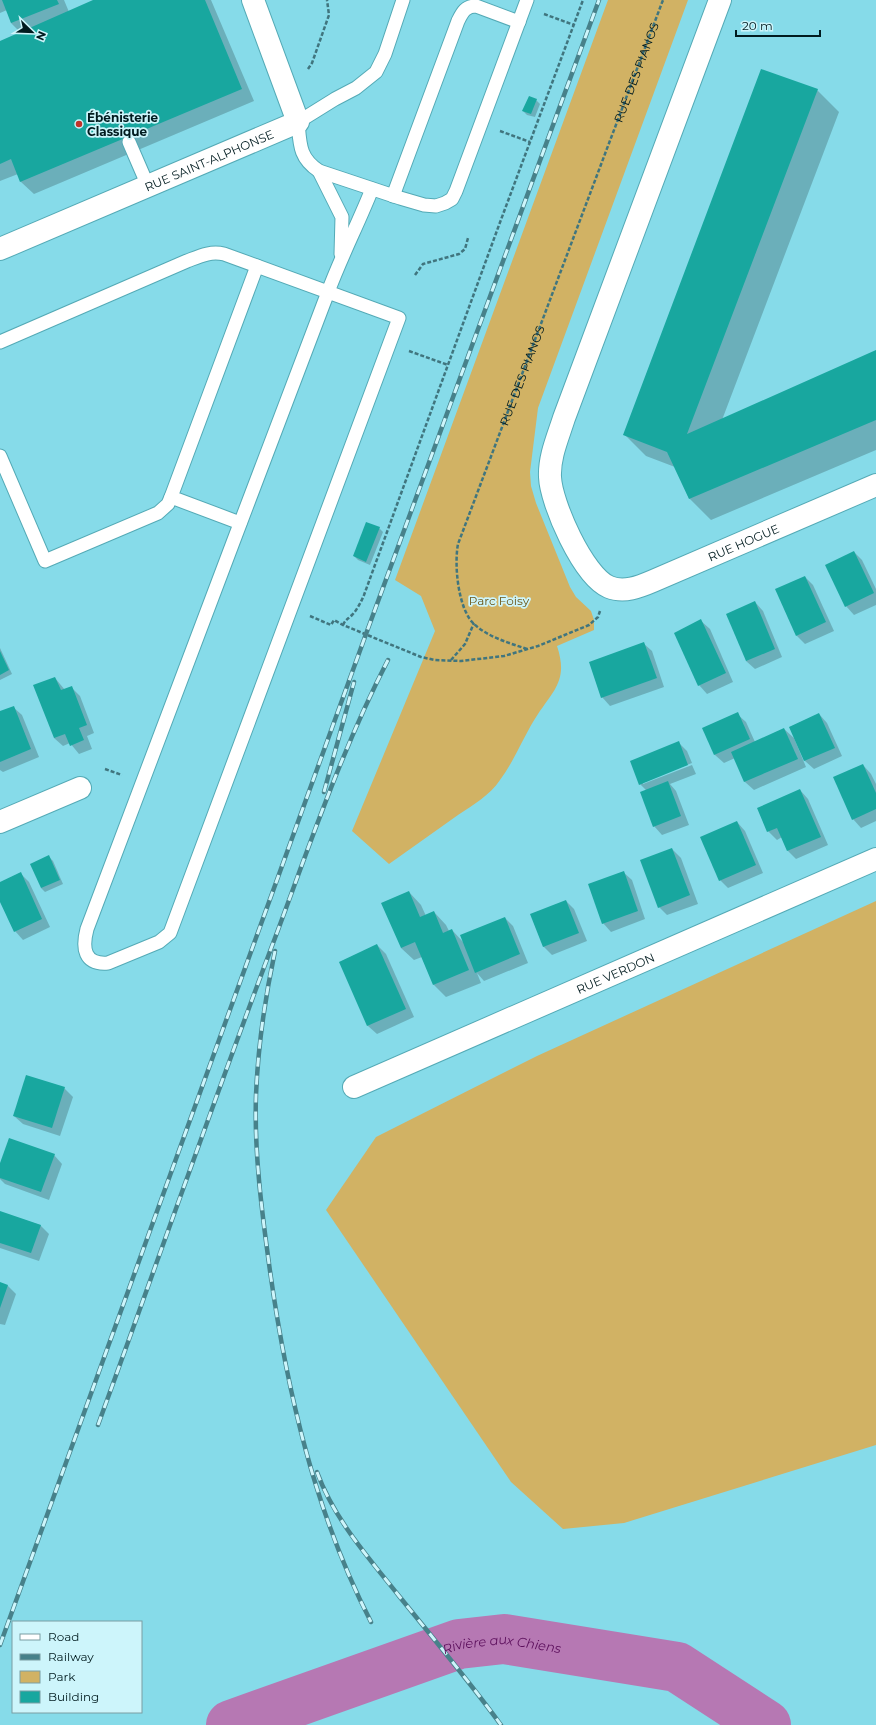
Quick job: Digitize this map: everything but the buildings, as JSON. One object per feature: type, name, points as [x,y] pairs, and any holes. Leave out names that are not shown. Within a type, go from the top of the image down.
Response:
[{"type":"street","points":[[253,0],[298,122]]},
{"type":"street","name":"RUE HOGUE","points":[[720,0],[568,405],[553,453],[550,475],[551,485],[572,540],[586,567],[608,586],[629,589],[653,581],[876,484]]},
{"type":"street","name":"RUE SAINT-ALPHONSE","points":[[0,249],[298,122]]},
{"type":"street","points":[[0,822],[80,788]]},
{"type":"street","name":"RUE VERDON","points":[[354,1087],[876,859]]},
{"type":"lane","points":[[403,0],[385,54],[376,72],[356,88],[298,122],[301,147],[305,159],[309,165],[319,171],[393,196],[436,206],[452,199],[527,0]]},
{"type":"lane","points":[[393,196],[458,22],[465,9],[470,6],[476,6],[519,22]]},
{"type":"lane","points":[[129,142],[148,186]]},
{"type":"lane","points":[[319,171],[342,217],[341,257]]},
{"type":"lane","points":[[0,342],[206,254],[216,252],[224,254],[257,266],[328,292],[399,318],[170,933],[159,942],[108,963],[99,964],[92,962],[87,956],[84,939],[87,929],[240,523],[328,292],[341,257],[359,221],[372,189]]},
{"type":"lane","points":[[0,456],[45,561],[158,513],[168,504],[257,266]]},
{"type":"lane","points":[[171,496],[240,523]]},
{"type":"path","points":[[308,69],[312,63],[329,15],[327,0]]},
{"type":"path","points":[[343,625],[345,620],[352,615],[359,606],[364,595],[583,0]]},
{"type":"path","name":"RUE DES PIANOS","points":[[474,623],[467,611],[460,593],[455,557],[458,544],[663,0]]},
{"type":"path","points":[[552,16],[574,25]]},
{"type":"path","points":[[508,134],[530,142]]},
{"type":"path","points":[[415,275],[423,264],[459,254],[464,249],[468,238]]},
{"type":"path","points":[[427,357],[448,365]]},
{"type":"path","points":[[305,614],[331,625],[334,620],[421,657],[435,660],[483,659],[504,656],[575,631],[589,625],[598,616]]},
{"type":"path","points":[[451,660],[465,644],[474,623],[505,642],[527,649]]},
{"type":"green space","name":"Parc Foisy","points":[[608,0],[688,0],[538,408],[530,472],[531,486],[536,503],[570,587],[576,597],[591,611],[594,620],[594,630],[557,646],[561,667],[558,683],[496,785],[481,799],[389,864],[352,831],[435,631],[421,596],[395,580]]},
{"type":"green space","points":[[876,901],[876,1445],[624,1523],[563,1529],[511,1482],[326,1210],[376,1137],[537,1056]]},
{"type":"waterway","name":"Rivière aux Chiens","points":[[231,1725],[459,1644],[504,1639],[677,1667],[766,1725]]},
{"type":"railway","points":[[0,1645],[366,634],[599,0]]},
{"type":"railway","points":[[98,1425],[314,832],[341,762],[371,694],[388,660]]},
{"type":"railway","points":[[324,792],[354,682]]},
{"type":"railway","points":[[275,951],[262,1022],[256,1095],[257,1161],[270,1271],[285,1361],[306,1451],[334,1538],[351,1581],[371,1622]]},
{"type":"railway","points":[[317,1472],[324,1489],[342,1522],[501,1725]]},
{"type":"place","name":"Ébénisterie Classique","points":[[79,124]]}]
